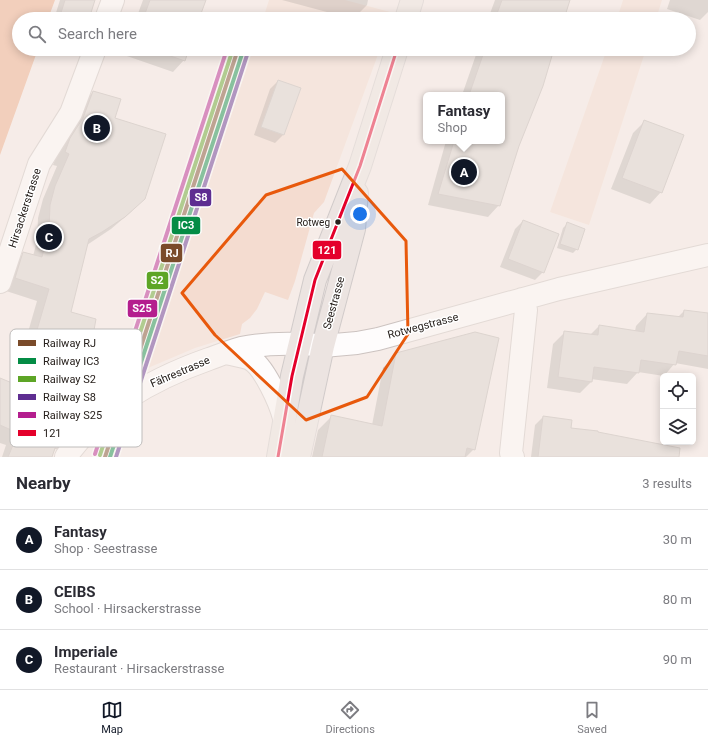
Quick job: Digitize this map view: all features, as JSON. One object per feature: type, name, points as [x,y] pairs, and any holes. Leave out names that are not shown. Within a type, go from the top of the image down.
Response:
[{"type":"main road","points":[[408,12],[412,0]]},
{"type":"main road","name":"Seestrasse","points":[[278,457],[299,343],[315,280],[360,166],[395,56]]},
{"type":"main road","name":"Seestrasse","points":[[299,457],[323,346],[354,229],[360,166]]},
{"type":"street","points":[[109,12],[113,0]]},
{"type":"street","name":"Hirsackerstrasse","points":[[0,282],[39,164],[71,113],[92,56]]},
{"type":"street","name":"Rotwegstrasse","points":[[323,346],[357,343],[378,339],[522,299],[708,255]]},
{"type":"street","points":[[513,457],[511,453],[526,310],[522,299]]},
{"type":"street","points":[[299,343],[323,346]]},
{"type":"street","name":"Fährestrasse","points":[[142,389],[156,380],[192,365],[241,348],[299,343]]},
{"type":"street","points":[[226,353],[251,360],[258,367],[275,393],[284,418]]},
{"type":"street","name":"Fährestrasse","points":[[66,457],[74,447]]},
{"type":"highlighted area","points":[[342,169],[406,241],[408,334],[367,397],[306,420],[215,335],[182,293],[266,195]]},
{"type":"shaded area","points":[[0,0],[55,0],[51,12],[12,12],[12,56],[35,56],[0,155]]},
{"type":"shaded area","points":[[269,0],[345,0],[390,12],[265,12]]},
{"type":"shaded area","points":[[623,0],[662,0],[658,12],[619,12]]},
{"type":"shaded area","points":[[251,56],[377,56],[324,202],[314,213],[295,281],[288,300],[265,292],[257,309],[250,318],[242,324],[240,334],[195,348],[148,368]],"holes":[[[278,80],[301,89],[283,135],[261,127]]]},
{"type":"shaded area","points":[[605,56],[644,56],[589,225],[550,212]]},
{"type":"building","points":[[65,0],[95,0],[91,12],[61,12]]},
{"type":"building","points":[[150,0],[206,0],[202,12],[146,12]]},
{"type":"building","points":[[502,0],[570,0],[566,12],[498,12]]},
{"type":"building","points":[[170,56],[187,56],[185,61]]},
{"type":"building","points":[[483,56],[552,56],[543,86],[519,146],[500,206],[438,194],[453,144],[505,144],[505,92],[470,92]]},
{"type":"building","points":[[278,80],[301,88],[284,135],[261,127]]},
{"type":"building","points":[[93,91],[121,99],[115,118],[166,134],[145,199],[125,217],[89,239],[71,312],[96,319],[94,329],[37,329],[49,289],[15,278],[23,252],[42,257],[49,228],[50,205],[55,186],[69,154],[65,152],[70,138],[83,118]]},
{"type":"building","points":[[644,120],[684,135],[662,193],[622,178]]},
{"type":"building","points":[[523,220],[559,234],[544,273],[508,259]]},
{"type":"building","points":[[567,222],[585,229],[578,250],[560,244]]},
{"type":"building","points":[[684,310],[708,313],[708,356],[679,351],[676,365],[641,360],[639,373],[594,367],[592,382],[558,377],[564,331],[598,335],[599,325],[644,332],[647,313],[683,317]]},
{"type":"building","points":[[475,332],[499,338],[475,450],[467,448],[465,457],[322,457],[331,415],[382,426],[396,353]]},
{"type":"building","points":[[0,378],[10,382],[10,429],[0,425]]},
{"type":"building","points":[[543,416],[572,420],[571,428],[598,431],[680,448],[679,457],[538,457]]},
{"type":"building","points":[[12,447],[59,447],[57,449],[55,448],[52,457],[8,457]]},
{"type":"rail line","name":"S25","points":[[136,329],[225,56]]},
{"type":"rail line","name":"S2","points":[[141,329],[231,56]]},
{"type":"rail line","name":"RJ","points":[[142,343],[236,56]]},
{"type":"rail line","name":"IC3","points":[[142,359],[241,56]]},
{"type":"rail line","name":"S8","points":[[142,377],[247,56]]},
{"type":"rail line","name":"S25","points":[[95,454],[97,447]]},
{"type":"rail line","name":"S2","points":[[100,455],[103,447]]},
{"type":"rail line","name":"RJ","points":[[105,457],[108,447]]},
{"type":"rail line","name":"IC3","points":[[110,457],[113,447]]},
{"type":"rail line","name":"S8","points":[[116,457],[119,447]]},
{"type":"transit line","name":"121","points":[[278,457],[292,376],[315,280],[360,166],[395,56]]},
{"type":"place","name":"CEIBS","points":[[97,128]]},
{"type":"place","name":"Fantasy","points":[[464,172]]},
{"type":"place","name":"Rotweg","points":[[338,222]]},
{"type":"place","name":"Imperiale","points":[[49,237]]}]
